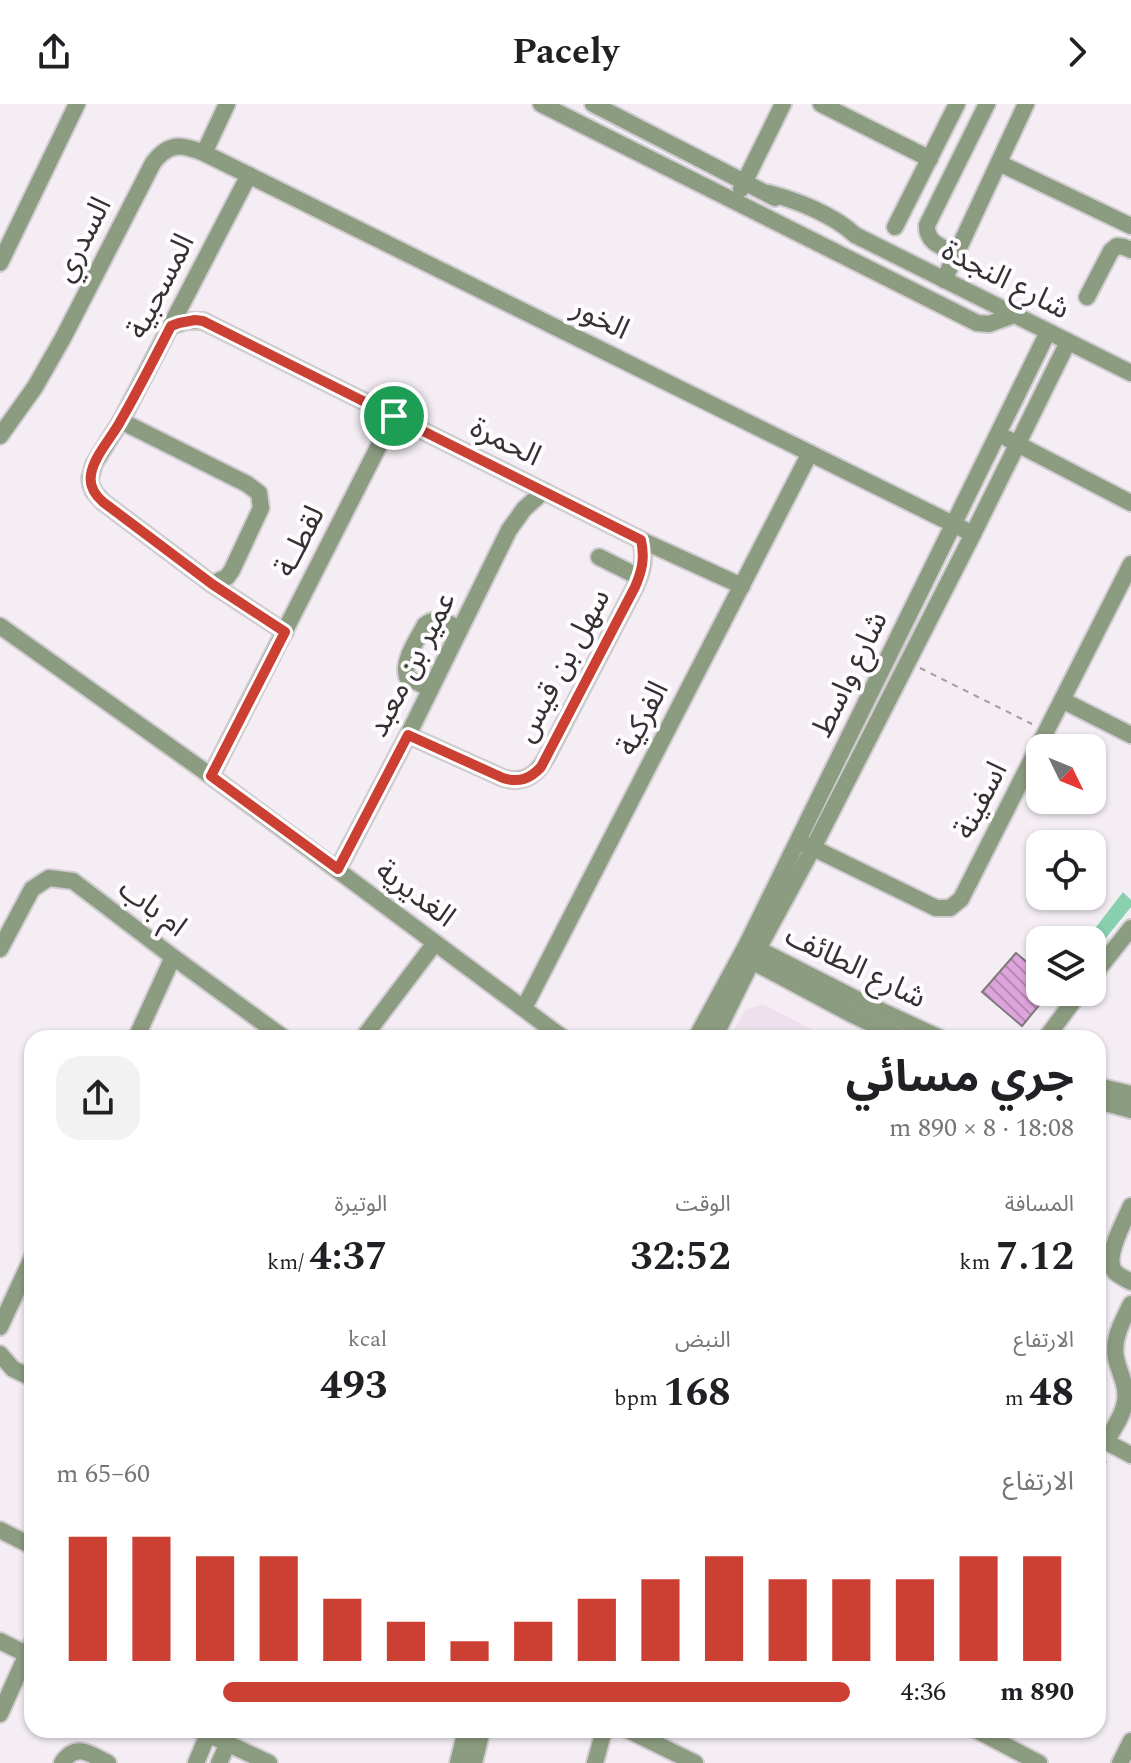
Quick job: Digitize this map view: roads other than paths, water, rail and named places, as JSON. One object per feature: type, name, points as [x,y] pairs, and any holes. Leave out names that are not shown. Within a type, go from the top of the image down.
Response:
[{"type":"street","points":[[0,263],[77,104]]},
{"type":"street","points":[[204,153],[227,104]]},
{"type":"street","points":[[541,104],[977,323],[989,324],[1014,315]]},
{"type":"street","name":"شارع النجدة","points":[[593,104],[768,193],[791,209],[855,235],[1131,373]]},
{"type":"street","points":[[735,201],[783,104]]},
{"type":"street","points":[[821,104],[930,159]]},
{"type":"street","points":[[895,227],[957,104]]},
{"type":"street","points":[[916,265],[929,238],[927,225],[987,104]]},
{"type":"street","points":[[944,280],[1026,104]]},
{"type":"street","name":"السدري","points":[[2,428],[35,387],[159,154],[179,145],[204,153]]},
{"type":"street","name":"الخور","points":[[204,153],[973,534]]},
{"type":"street","points":[[999,163],[1131,226]]},
{"type":"street","name":"المسحبية","points":[[249,175],[121,421],[94,464],[90,478],[94,492],[103,502],[212,584],[285,632]]},
{"type":"street","points":[[929,238],[956,253]]},
{"type":"street","points":[[1087,297],[1111,251],[1117,246],[1131,250]]},
{"type":"street","points":[[187,296],[193,310],[203,321]]},
{"type":"street","points":[[171,326],[187,321],[203,321]]},
{"type":"street","name":"الحمرة","points":[[203,321],[641,540],[742,586]]},
{"type":"street","name":"شارع واسط","points":[[806,844],[953,524],[1048,332]]},
{"type":"street","name":"شارع واسط","points":[[717,1030],[750,952],[806,844],[908,662],[1068,342]]},
{"type":"street","name":"لقطــة","points":[[211,776],[394,416]]},
{"type":"street","points":[[121,421],[247,484],[259,493],[261,508],[232,570],[227,577],[212,584]]},
{"type":"street","points":[[998,434],[1131,503]]},
{"type":"street","name":"الفركية","points":[[524,1008],[810,453]]},
{"type":"street","name":"عمير بن معبد","points":[[338,869],[509,530],[524,509],[544,491]]},
{"type":"street","name":"سهل بن قيس","points":[[408,735],[503,778],[520,781],[535,773],[553,745],[639,577],[644,559],[641,540]]},
{"type":"street","points":[[599,557],[639,577]]},
{"type":"street","name":"اسفينة","points":[[806,844],[936,908],[950,908],[961,899],[1131,564]]},
{"type":"street","points":[[430,689],[407,677],[407,660],[429,622],[443,620],[460,629]]},
{"type":"street","name":"الغديرية","points":[[0,626],[211,776],[553,1030]]},
{"type":"street","points":[[1062,700],[1131,735]]},
{"type":"street","name":"ام باب","points":[[1,944],[32,889],[49,878],[73,881],[273,1030]]},
{"type":"street","points":[[1106,959],[1131,928]]},
{"type":"street","points":[[369,1030],[435,943]]},
{"type":"street","name":"شارع واسط","points":[[701,1030],[750,952]]},
{"type":"street","name":"شارع الطائف","points":[[750,952],[851,1014],[885,1030]]},
{"type":"street","name":"شارع الطائف","points":[[750,952],[923,1030]]},
{"type":"street","points":[[140,1030],[173,957]]},
{"type":"street","points":[[1052,1030],[1070,1006]]},
{"type":"street","points":[[1106,1088],[1131,1094]]},
{"type":"street","points":[[1106,1103],[1131,1110]]},
{"type":"street","points":[[1131,1206],[1110,1262],[1115,1272],[1131,1282]]},
{"type":"street","points":[[0,1327],[24,1275]]},
{"type":"street","points":[[1131,1304],[1118,1333],[1116,1350],[1125,1401],[1106,1442],[1131,1455]]},
{"type":"street","points":[[0,1354],[13,1369],[24,1374]]},
{"type":"street","points":[[0,1530],[24,1542]]},
{"type":"street","points":[[0,1641],[24,1649]]},
{"type":"street","points":[[0,1714],[24,1664]]},
{"type":"street","points":[[196,1763],[202,1738]]},
{"type":"street","points":[[217,1738],[269,1763]]},
{"type":"street","points":[[458,1763],[464,1738]]},
{"type":"street","points":[[474,1763],[480,1738]]},
{"type":"street","points":[[595,1763],[602,1738]]},
{"type":"street","points":[[644,1738],[695,1763]]},
{"type":"street","points":[[991,1738],[1039,1763]]},
{"type":"street","points":[[1120,1763],[1131,1741]]},
{"type":"street","points":[[219,1763],[228,1743]]},
{"type":"street","points":[[62,1763],[70,1753],[80,1751],[108,1763]]}]
